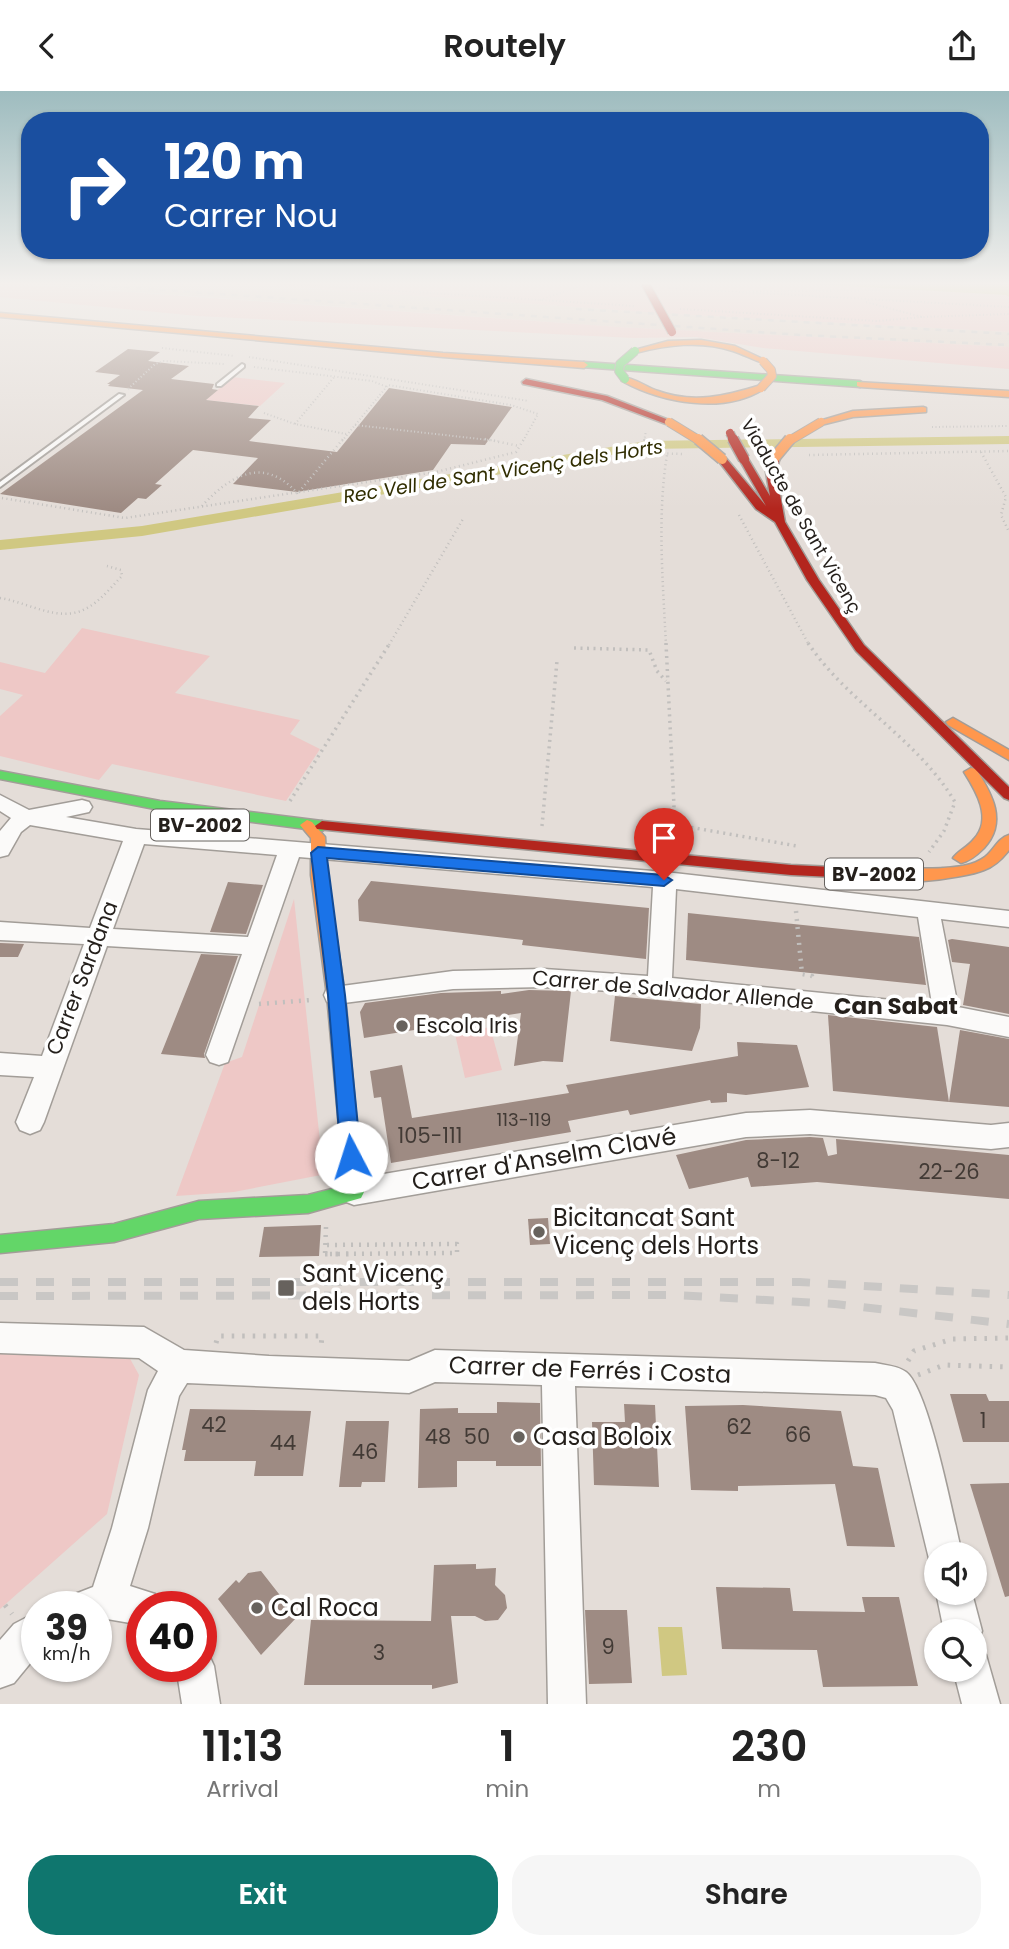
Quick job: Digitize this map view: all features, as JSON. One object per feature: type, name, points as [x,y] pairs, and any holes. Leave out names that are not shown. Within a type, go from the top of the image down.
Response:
[{"type":"main road","points":[[359,358],[447,370],[641,389]]},
{"type":"main road","points":[[489,358],[1009,394]]},
{"type":"main road","points":[[596,358],[1009,384]]},
{"type":"main road","name":"Viaducte de Sant Vicenç","points":[[626,358],[620,363],[620,371],[625,379],[641,389],[705,404],[721,417],[819,593],[844,628],[860,648],[1009,795]]},
{"type":"main road","name":"Viaducte de Sant Vicenç","points":[[687,399],[768,392],[771,370],[758,358]]},
{"type":"main road","points":[[508,378],[604,398],[669,422],[692,434],[722,459],[760,507],[780,521]]},
{"type":"main road","name":"Viaducte de Sant Vicenç","points":[[721,417],[724,406],[738,396]]},
{"type":"main road","points":[[780,521],[781,505],[769,476],[769,467],[790,439],[821,422],[886,411],[937,408],[841,401]]},
{"type":"main road","points":[[895,683],[1009,756]]},
{"type":"main road","name":"Viaducte de Sant Vicenç","points":[[937,723],[975,748],[1009,777]]},
{"type":"main road","points":[[930,873],[976,849],[984,841],[992,816],[984,790],[937,723]]},
{"type":"main road","name":"BV-2002","points":[[84,801],[200,825],[314,838],[896,889],[975,885]]},
{"type":"main road","name":"BV-2002","points":[[8,803],[84,801],[277,822],[314,838],[540,847],[667,869],[791,870],[890,875],[930,873],[974,868],[989,862],[1009,840]]},
{"type":"main road","points":[[314,838],[336,995],[355,1192]]},
{"type":"main road","name":"Carrer d'Anselm Clavé","points":[[0,1244],[114,1233],[199,1210],[308,1204],[355,1192]]},
{"type":"street","name":"BV-2002","points":[[8,803],[48,799],[84,801]]},
{"type":"street","name":"BV-2002","points":[[8,803],[84,801]]},
{"type":"street","points":[[0,850],[8,803],[136,836],[290,850],[314,838],[667,869],[795,894],[1009,919]]},
{"type":"street","name":"Carrer Sardana","points":[[30,1122],[48,1067],[136,836]]},
{"type":"street","points":[[219,1055],[290,850]]},
{"type":"street","points":[[659,988],[667,869]]},
{"type":"street","points":[[932,910],[929,919],[947,1015]]},
{"type":"street","points":[[0,931],[257,946]]},
{"type":"street","name":"Carrer de Salvador Allende","points":[[336,995],[453,980],[585,980],[947,1015],[1009,1027]]},
{"type":"street","points":[[0,1064],[48,1067]]},
{"type":"street","name":"Carrer d'Anselm Clavé","points":[[355,1192],[746,1125],[810,1122],[991,1136],[1009,1135]]},
{"type":"street","points":[[0,1338],[144,1343],[195,1367],[164,1390],[112,1605]]},
{"type":"street","name":"Carrer de Ferrés i Costa","points":[[195,1367],[409,1377],[435,1366],[558,1368],[875,1379],[896,1384]]},
{"type":"street","points":[[558,1368],[567,1704]]},
{"type":"street","points":[[896,1384],[908,1404],[941,1542]]},
{"type":"street","points":[[0,1669],[21,1644]]},
{"type":"street","points":[[198,1682],[201,1704]]},
{"type":"street","points":[[975,1682],[981,1704]]},
{"type":"lane","points":[[219,385],[242,366]]},
{"type":"lane","points":[[0,485],[121,395]]},
{"type":"path","points":[[261,358],[539,403]]},
{"type":"path","points":[[295,425],[335,376]]},
{"type":"path","points":[[0,498],[125,518],[298,494],[436,472],[516,452],[538,414],[534,411],[388,385],[298,494]]},
{"type":"path","points":[[264,412],[295,425],[347,435]]},
{"type":"path","points":[[648,423],[644,441],[652,453],[687,453]]},
{"type":"path","points":[[355,425],[495,440],[519,446]]},
{"type":"path","points":[[807,455],[1009,451]]},
{"type":"path","points":[[981,452],[1006,497],[1001,515],[1009,532]]},
{"type":"path","points":[[667,454],[664,474],[663,584],[674,806],[667,869]]},
{"type":"path","points":[[201,507],[211,495],[243,473],[278,475],[289,480],[298,494]]},
{"type":"path","points":[[734,508],[754,538],[801,632],[832,676],[912,748],[946,786],[955,802],[944,831],[929,853]]},
{"type":"path","points":[[277,822],[374,671],[463,519]]},
{"type":"path","points":[[0,598],[62,613],[75,613],[86,609],[122,576],[121,570],[107,566]]},
{"type":"path","points":[[574,648],[649,650],[657,671],[667,682]]},
{"type":"path","points":[[540,847],[557,661]]},
{"type":"path","points":[[672,824],[712,829],[805,848]]},
{"type":"path","points":[[795,894],[802,974],[813,976],[813,981],[802,979]]},
{"type":"path","points":[[236,1005],[320,1000],[336,995]]},
{"type":"path","points":[[457,1244],[457,1253],[325,1254],[326,1245],[457,1244]]},
{"type":"path","points":[[195,1367],[218,1336],[322,1336],[320,1352]]},
{"type":"path","points":[[896,1384],[914,1351],[952,1339],[1009,1338]]},
{"type":"path","points":[[896,1384],[944,1365],[1009,1367]]},
{"type":"shaded area","points":[[883,358],[1009,358],[1009,369]]},
{"type":"shaded area","points":[[232,377],[285,383],[260,406],[206,400]]},
{"type":"shaded area","points":[[82,628],[210,656],[175,693],[300,720],[290,734],[320,749],[286,801],[112,764],[99,780],[0,756],[0,716],[23,695],[0,689],[0,662],[45,673]]},
{"type":"shaded area","points":[[294,899],[323,1169],[321,1175],[234,1192],[176,1196],[225,1063],[242,1057]]},
{"type":"shaded area","points":[[490,1027],[502,1070],[465,1078],[455,1034]]},
{"type":"shaded area","points":[[0,1352],[128,1355],[139,1375],[107,1514],[0,1609]]},
{"type":"shaded area","points":[[658,1627],[682,1627],[687,1675],[662,1676]]},
{"type":"building","points":[[115,358],[152,358],[148,361],[189,366],[171,379],[214,384],[212,389],[218,390],[206,400],[259,406],[248,418],[271,420],[249,441],[337,452],[389,388],[512,407],[485,445],[451,444],[433,470],[297,492],[233,484],[258,458],[193,450],[155,484],[162,485],[146,499],[138,498],[121,513],[0,494],[143,390],[108,386],[110,384],[107,384],[120,375],[95,372]]},
{"type":"building","points":[[371,881],[649,908],[646,959],[522,945],[523,940],[359,921],[358,900]]},
{"type":"building","points":[[228,882],[263,885],[246,934],[210,932]]},
{"type":"building","points":[[688,913],[919,937],[926,985],[686,960]]},
{"type":"building","points":[[948,940],[1009,947],[1009,1014],[963,1005],[970,964],[952,962]]},
{"type":"building","points":[[0,943],[24,944],[18,957],[0,957]]},
{"type":"building","points":[[201,954],[238,956],[204,1054],[205,1058],[161,1054]]},
{"type":"building","name":"Escola Iris","points":[[529,990],[571,991],[563,1062],[543,1061],[514,1066],[521,1013],[364,1038],[360,1012],[365,1003],[441,993],[501,991],[501,994]]},
{"type":"building","points":[[615,996],[701,1004],[700,1028],[692,1051],[610,1041]]},
{"type":"building","points":[[828,1015],[937,1027],[949,1102],[833,1091]]},
{"type":"building","points":[[960,1030],[1009,1039],[1009,1107],[949,1102]]},
{"type":"building","points":[[737,1042],[797,1045],[809,1087],[746,1095],[727,1093],[727,1102],[711,1103],[710,1100],[630,1115],[628,1110],[568,1121],[571,1132],[391,1163],[381,1097],[374,1098],[370,1071],[402,1065],[412,1118],[569,1093],[566,1085],[738,1056]]},
{"type":"building","points":[[823,1138],[828,1156],[837,1154],[836,1139],[1009,1155],[1009,1199],[817,1182],[751,1187],[748,1177],[689,1189],[676,1155],[746,1140]]},
{"type":"building","name":"Bicitancat Sant Vicenç dels Horts","points":[[548,1218],[550,1244],[530,1245],[528,1219]]},
{"type":"building","name":"Sant Vicenç dels Horts","points":[[321,1225],[319,1256],[259,1257],[264,1227]]},
{"type":"building","points":[[950,1394],[986,1394],[989,1401],[1009,1401],[1009,1442],[963,1442]]},
{"type":"building","points":[[497,1402],[540,1403],[541,1466],[496,1466],[496,1461],[457,1461],[457,1487],[418,1488],[420,1409],[458,1408],[458,1413],[497,1413]]},
{"type":"building","points":[[624,1404],[655,1405],[659,1487],[594,1485],[592,1422],[625,1422]]},
{"type":"building","points":[[743,1405],[841,1411],[853,1466],[878,1468],[895,1547],[847,1546],[835,1484],[738,1486],[738,1491],[691,1490],[685,1406]]},
{"type":"building","points":[[190,1409],[311,1411],[303,1476],[254,1476],[256,1461],[184,1461],[186,1450],[182,1450]]},
{"type":"building","points":[[346,1421],[389,1421],[385,1482],[362,1482],[361,1487],[339,1487]]},
{"type":"building","points":[[1009,1483],[1009,1596],[1005,1597],[970,1484]]},
{"type":"building","points":[[476,1564],[476,1569],[496,1568],[495,1585],[505,1595],[507,1608],[498,1620],[451,1616],[458,1683],[432,1689],[432,1685],[304,1685],[311,1620],[431,1621],[434,1565]]},
{"type":"building","name":"Cal Roca","points":[[261,1571],[297,1617],[261,1655],[218,1599],[236,1580],[239,1583],[248,1573]]},
{"type":"building","points":[[716,1587],[790,1588],[793,1611],[865,1612],[862,1597],[899,1597],[918,1686],[823,1687],[817,1650],[722,1649]]},
{"type":"building","points":[[585,1610],[627,1610],[632,1683],[589,1684]]},
{"type":"waterway","name":"Rec Vell de Sant Vicenç dels Horts","points":[[0,545],[142,531],[646,445],[1009,440]]},
{"type":"railway","points":[[0,1282],[800,1282],[1009,1295]]},
{"type":"railway","points":[[0,1296],[676,1295],[835,1304],[1009,1324]]},
{"type":"traffic: fast","points":[[625,379],[619,371],[620,364],[627,358]]},
{"type":"traffic: fast","points":[[584,365],[860,384]]},
{"type":"traffic: fast","points":[[0,775],[160,806],[322,826]]},
{"type":"traffic: fast","points":[[0,1244],[114,1233],[199,1210],[308,1204],[354,1192],[348,1127]]},
{"type":"traffic: slow","points":[[489,358],[584,365]]},
{"type":"traffic: slow","points":[[758,358],[763,361]]},
{"type":"traffic: slow","points":[[761,388],[772,376],[771,370],[763,361]]},
{"type":"traffic: slow","points":[[625,379],[657,394],[692,400],[727,398],[761,388]]},
{"type":"traffic: slow","points":[[860,384],[1009,394]]},
{"type":"traffic: slow","points":[[821,422],[853,414],[923,410]]},
{"type":"traffic: slow","points":[[669,422],[692,434],[722,459]]},
{"type":"traffic: slow","points":[[775,457],[790,439],[821,422]]},
{"type":"traffic: slow","points":[[953,722],[1009,756]]},
{"type":"traffic: slow","points":[[961,858],[983,839],[990,819],[985,797],[971,772]]},
{"type":"traffic: slow","points":[[307,825],[318,837],[319,875],[336,995],[348,1127]]},
{"type":"traffic: slow","points":[[875,874],[918,875],[967,870],[990,861],[1009,840]]},
{"type":"traffic: jam","points":[[526,382],[604,398],[669,422]]},
{"type":"traffic: jam","points":[[730,433],[744,459]]},
{"type":"traffic: jam","points":[[722,459],[760,507],[780,521],[771,472],[775,457]]},
{"type":"traffic: jam","points":[[744,459],[813,580],[860,648],[1009,795]]},
{"type":"traffic: jam","points":[[322,826],[791,870],[875,874]]},
{"type":"place","name":"Escola Iris","points":[[402,1026]]},
{"type":"place","name":"Bicitancat Sant Vicenç dels Horts","points":[[539,1232]]},
{"type":"place","name":"Sant Vicenç dels Horts","points":[[286,1288]]},
{"type":"place","name":"Casa Boloix","points":[[519,1437]]},
{"type":"place","name":"Cal Roca","points":[[257,1608]]},
{"type":"district","name":"Can Sabat","points":[[896,1006]]},
{"type":"route","points":[[351,1157],[336,995],[318,853],[664,880]]}]
